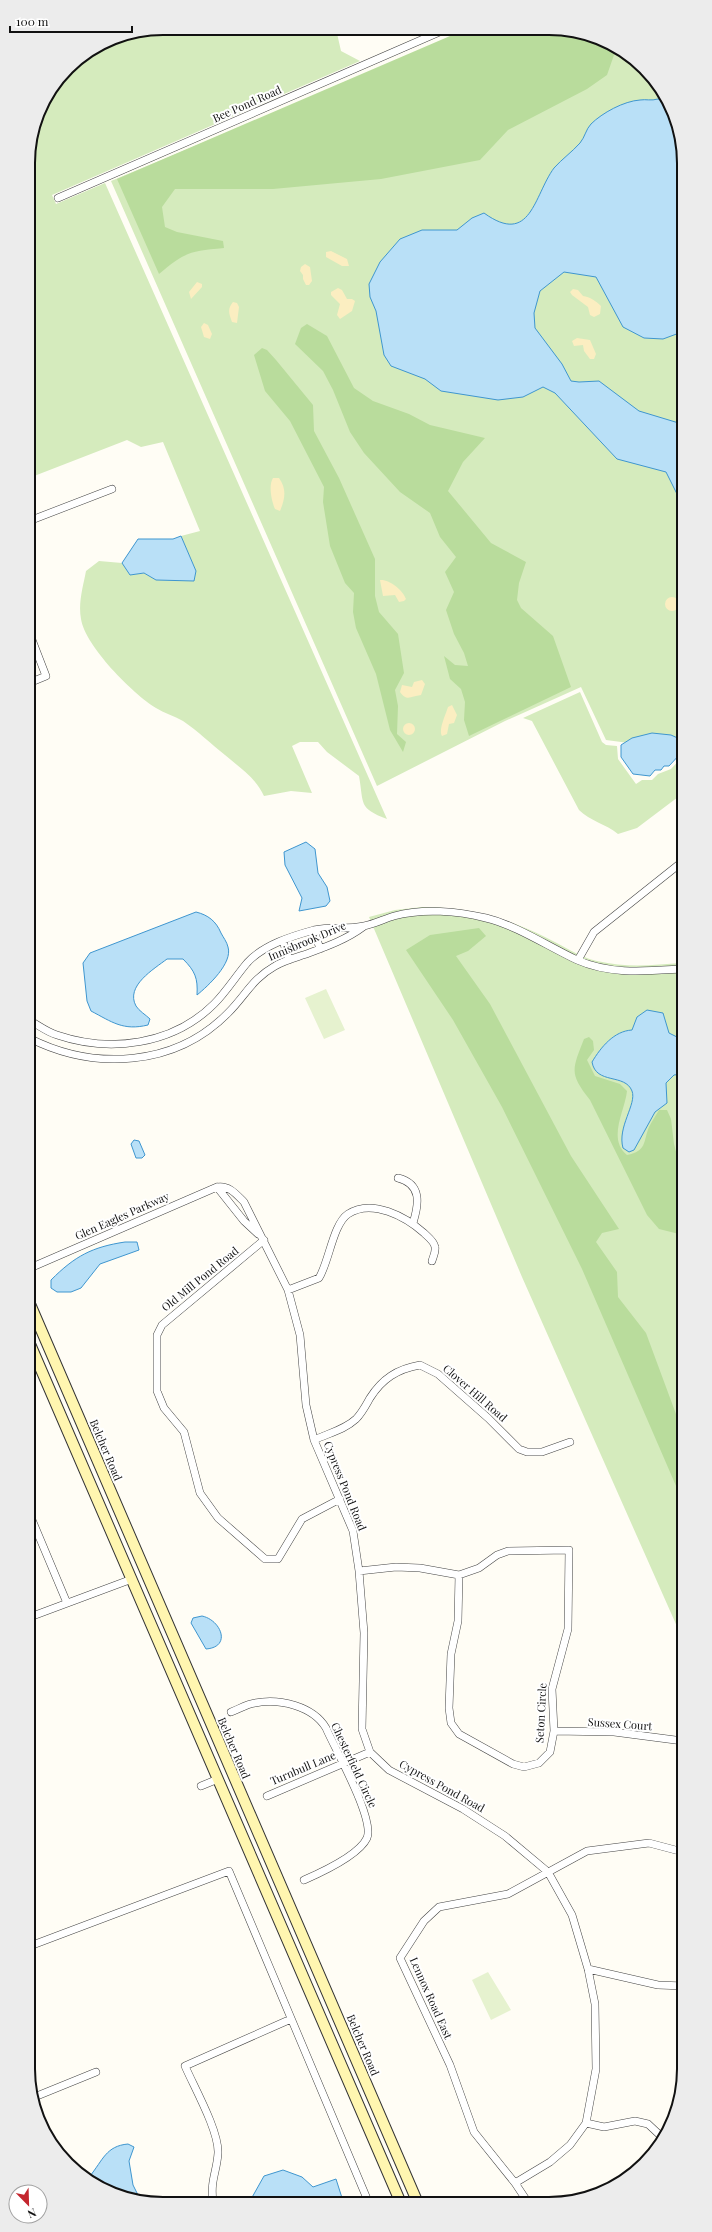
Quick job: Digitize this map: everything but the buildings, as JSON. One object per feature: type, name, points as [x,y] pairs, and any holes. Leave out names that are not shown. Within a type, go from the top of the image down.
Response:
[{"type":"main road","name":"Belcher Road","points":[[35,1316],[415,2197]]},
{"type":"main road","points":[[35,1356],[398,2197]]},
{"type":"street","name":"Bee Pond Road","points":[[58,198],[433,35]]},
{"type":"street","points":[[35,519],[112,489]]},
{"type":"street","points":[[35,648],[46,676],[35,681]]},
{"type":"street","points":[[578,960],[594,932],[677,866]]},
{"type":"street","name":"Innisbrook Drive","points":[[35,1023],[58,1035],[91,1044],[115,1045],[140,1042],[166,1035],[190,1023],[214,1004],[249,961],[283,941],[325,927],[363,926],[396,916],[448,912],[486,918],[505,925],[578,960],[601,968],[638,972],[677,969]]},
{"type":"street","name":"Innisbrook Drive","points":[[35,1041],[49,1048],[75,1056],[100,1060],[136,1058],[160,1053],[188,1042],[213,1026],[229,1012],[257,978],[276,965],[351,936],[363,926]]},
{"type":"street","points":[[314,930],[320,949]]},
{"type":"street","points":[[283,941],[289,960]]},
{"type":"street","points":[[398,1178],[408,1182],[417,1192],[418,1203],[413,1223]]},
{"type":"street","name":"Cypress Pond Road","points":[[220,1186],[244,1221],[264,1240]]},
{"type":"street","name":"Cypress Pond Road","points":[[220,1186],[233,1191],[244,1202],[288,1290],[300,1335],[306,1405],[314,1440],[353,1530],[359,1571],[364,1633],[362,1729],[370,1752],[389,1770],[463,1809],[505,1836],[548,1872],[572,1915],[588,1969],[595,2004],[596,2069],[586,2123],[570,2145],[550,2162],[515,2182]]},
{"type":"street","name":"Glen Eagles Parkway","points":[[35,1266],[220,1186]]},
{"type":"street","points":[[288,1290],[319,1278],[339,1226],[345,1217],[355,1210],[368,1208],[389,1212],[413,1223],[434,1242],[435,1253],[432,1262]]},
{"type":"street","name":"Old Mill Pond Road","points":[[264,1240],[162,1325],[157,1335],[157,1391],[164,1408],[184,1432],[200,1493],[218,1518],[264,1559],[278,1559],[302,1519],[340,1499]]},
{"type":"street","name":"Clover Hill Road","points":[[314,1440],[345,1428],[357,1418],[378,1386],[385,1379],[397,1372],[420,1365],[438,1374],[488,1418],[520,1449],[527,1452],[542,1452],[570,1442]]},
{"type":"street","points":[[35,1527],[67,1602]]},
{"type":"street","name":"Seton Circle","points":[[569,1550],[568,1630],[552,1689],[554,1731],[550,1752],[539,1763],[524,1767],[513,1764],[466,1738],[454,1729],[451,1723],[449,1708],[450,1654],[458,1621],[459,1575],[479,1568],[498,1555],[508,1551],[569,1550]]},
{"type":"street","points":[[359,1571],[396,1567],[420,1568],[459,1575]]},
{"type":"street","points":[[35,1615],[132,1579]]},
{"type":"street","name":"Chesterfield Circle","points":[[231,1712],[253,1703],[267,1701],[306,1709],[323,1723],[367,1817],[369,1830],[366,1839],[335,1866],[304,1880]]},
{"type":"street","name":"Sussex Court","points":[[554,1731],[614,1732],[677,1740]]},
{"type":"street","name":"Turnbull Lane","points":[[267,1796],[370,1752]]},
{"type":"street","points":[[201,1786],[218,1779]]},
{"type":"street","points":[[548,1872],[587,1851],[649,1843],[677,1850]]},
{"type":"street","points":[[35,1944],[229,1871],[366,2197]]},
{"type":"street","name":"Lennox Road East","points":[[515,2182],[474,2132],[450,2066],[400,1958],[424,1921],[439,1907],[508,1894],[548,1872]]},
{"type":"street","points":[[588,1969],[658,1984],[677,1985]]},
{"type":"street","points":[[212,2197],[211,2187],[218,2152],[212,2128],[184,2066],[291,2019]]},
{"type":"street","points":[[38,2096],[96,2072]]},
{"type":"street","points":[[586,2123],[604,2127],[635,2121],[648,2124],[659,2134]]},
{"type":"street","points":[[515,2182],[524,2197]]},
{"type":"green space","points":[[163,35],[337,35],[341,51],[360,61],[52,195],[56,204],[105,183],[387,819],[371,812],[364,804],[359,776],[327,752],[318,742],[300,742],[292,746],[312,793],[291,791],[264,796],[257,784],[247,774],[194,729],[183,721],[156,708],[135,692],[111,668],[91,642],[84,630],[81,619],[80,601],[86,571],[99,561],[122,563],[130,575],[144,573],[156,580],[196,571],[181,536],[200,531],[163,442],[141,447],[127,440],[35,476],[35,155],[39,130],[48,107],[62,85],[79,67],[99,52],[130,39]]},
{"type":"green space","points":[[452,35],[557,35],[574,37],[590,42],[616,54],[607,75],[587,89],[508,130],[480,160],[381,179],[273,189],[175,189],[162,207],[165,227],[177,232],[223,241],[224,248],[203,250],[188,254],[175,261],[159,274],[117,179]]},
{"type":"green space","points":[[461,35],[557,35],[574,37],[613,52],[639,73],[660,99],[667,114],[675,138],[677,155],[677,749],[606,740],[581,687],[505,721],[377,786],[111,181]]},
{"type":"green space","points":[[307,324],[327,336],[354,388],[373,401],[409,414],[430,425],[485,438],[463,462],[448,491],[491,543],[526,562],[519,583],[517,600],[521,608],[553,636],[571,687],[469,736],[464,720],[465,702],[461,689],[450,679],[444,656],[455,665],[468,666],[464,653],[454,634],[446,610],[454,592],[445,572],[456,557],[440,537],[430,513],[400,492],[364,453],[350,432],[333,390],[323,371],[295,344],[301,328]]},
{"type":"green space","points":[[262,348],[267,350],[276,360],[313,405],[314,431],[339,478],[375,559],[375,596],[379,612],[398,634],[404,673],[395,690],[398,706],[397,734],[406,742],[403,752],[390,730],[376,674],[356,628],[353,612],[354,593],[345,583],[330,546],[323,502],[324,487],[290,421],[265,391],[254,355]]},
{"type":"green space","points":[[580,692],[602,742],[606,745],[617,746],[618,759],[636,784],[642,780],[652,780],[658,774],[671,769],[677,762],[677,798],[637,828],[618,834],[583,814],[579,810],[532,721],[523,718]]},
{"type":"green space","points":[[438,907],[470,911],[485,914],[515,924],[551,940],[577,954],[597,961],[619,965],[677,963],[677,1626],[522,1277],[369,917],[395,910]]},
{"type":"green space","points":[[479,928],[486,936],[468,951],[456,956],[490,1004],[571,1156],[619,1229],[602,1233],[596,1242],[617,1272],[618,1297],[646,1333],[677,1417],[677,1488],[582,1269],[502,1107],[453,1020],[406,950],[430,935]]},
{"type":"green space","points":[[326,989],[345,1030],[324,1039],[305,998]]},
{"type":"green space","points":[[589,1037],[593,1041],[594,1050],[587,1060],[595,1076],[620,1084],[627,1091],[619,1124],[618,1141],[621,1148],[627,1155],[638,1151],[641,1148],[645,1141],[649,1127],[659,1110],[667,1110],[671,1119],[677,1156],[677,1234],[659,1229],[647,1215],[590,1100],[583,1091],[576,1077],[575,1065],[584,1039]]},
{"type":"green space","points":[[488,1972],[511,2010],[491,2020],[472,1980]]},
{"type":"sand","points":[[331,251],[347,259],[349,266],[342,266],[326,257],[326,252]]},
{"type":"sand","points":[[305,264],[310,267],[312,281],[309,285],[306,285],[300,271],[301,267]]},
{"type":"sand","points":[[197,282],[202,284],[202,287],[191,299],[189,292]]},
{"type":"sand","points":[[338,288],[342,290],[347,299],[352,299],[355,301],[352,311],[340,319],[337,315],[340,304],[331,295],[331,292]]},
{"type":"sand","points":[[573,289],[578,290],[583,296],[590,298],[599,304],[601,306],[600,314],[594,317],[590,315],[588,307],[570,292]]},
{"type":"sand","points":[[233,302],[237,303],[239,307],[237,323],[232,322],[229,314],[229,309]]},
{"type":"sand","points":[[204,323],[208,325],[212,334],[210,339],[204,337],[201,327]]},
{"type":"sand","points":[[577,338],[590,340],[596,354],[594,359],[590,359],[584,351],[583,345],[574,346],[572,341]]},
{"type":"sand","points":[[273,478],[279,478],[282,482],[284,490],[284,498],[280,511],[275,509],[272,498],[271,485]]},
{"type":"sand","points":[[380,580],[387,581],[395,586],[402,592],[406,599],[399,602],[395,595],[383,596]]},
{"type":"sand","points":[[672,597],[677,599],[677,609],[672,611],[667,609],[665,604],[667,599]]},
{"type":"sand","points":[[422,680],[425,684],[421,695],[407,698],[400,692],[402,685],[412,687],[414,682]]},
{"type":"sand","points":[[452,705],[457,715],[454,723],[449,724],[447,734],[442,736],[441,730],[443,722],[448,707]]},
{"type":"sand","points":[[409,723],[413,725],[415,729],[413,733],[409,735],[405,733],[403,729],[405,725]]},
{"type":"water","points":[[660,100],[667,114],[675,138],[677,155],[677,334],[663,339],[644,338],[623,327],[596,277],[564,272],[540,291],[534,313],[535,328],[562,364],[571,381],[599,381],[639,411],[677,422],[677,494],[666,472],[617,459],[555,393],[543,387],[523,397],[498,400],[441,391],[425,379],[391,366],[384,355],[376,311],[370,297],[369,284],[380,262],[400,239],[422,230],[457,230],[472,218],[484,213],[500,222],[512,224],[522,221],[529,213],[554,168],[580,143],[589,126],[614,108],[634,101]]},
{"type":"water","points":[[181,536],[196,571],[194,581],[156,580],[144,573],[130,575],[122,563],[138,539],[173,539]]},
{"type":"water","points":[[652,733],[671,735],[677,738],[677,757],[669,766],[664,766],[661,770],[655,770],[650,776],[633,774],[621,757],[621,745],[632,738]]},
{"type":"water","points":[[306,842],[315,849],[318,873],[327,887],[330,901],[326,906],[299,911],[302,898],[285,865],[284,852]]},
{"type":"water","points":[[196,912],[208,917],[214,922],[226,941],[229,953],[223,967],[207,986],[197,995],[195,975],[187,963],[183,959],[167,959],[142,979],[134,992],[136,1006],[150,1019],[148,1025],[139,1027],[125,1026],[112,1022],[91,1011],[87,1001],[83,963],[90,953]]},
{"type":"water","points":[[647,1010],[663,1013],[669,1033],[677,1037],[677,1075],[674,1075],[666,1083],[667,1103],[655,1112],[634,1150],[629,1152],[623,1148],[622,1140],[632,1102],[632,1091],[623,1082],[599,1074],[592,1062],[604,1046],[619,1033],[632,1030],[637,1017]]},
{"type":"water","points":[[134,1140],[139,1141],[145,1155],[142,1158],[136,1158],[131,1144]]},
{"type":"water","points":[[125,1242],[137,1242],[139,1250],[100,1264],[81,1288],[71,1292],[57,1292],[51,1288],[51,1280],[76,1259],[93,1250]]},
{"type":"water","points":[[202,1616],[209,1618],[221,1633],[219,1644],[206,1649],[191,1623],[193,1618]]},
{"type":"water","points":[[128,2144],[134,2147],[129,2161],[133,2185],[138,2195],[114,2187],[91,2174],[102,2159],[110,2151],[121,2145]]},
{"type":"water","points":[[283,2170],[302,2177],[313,2187],[336,2179],[342,2197],[252,2197],[264,2176]]}]
